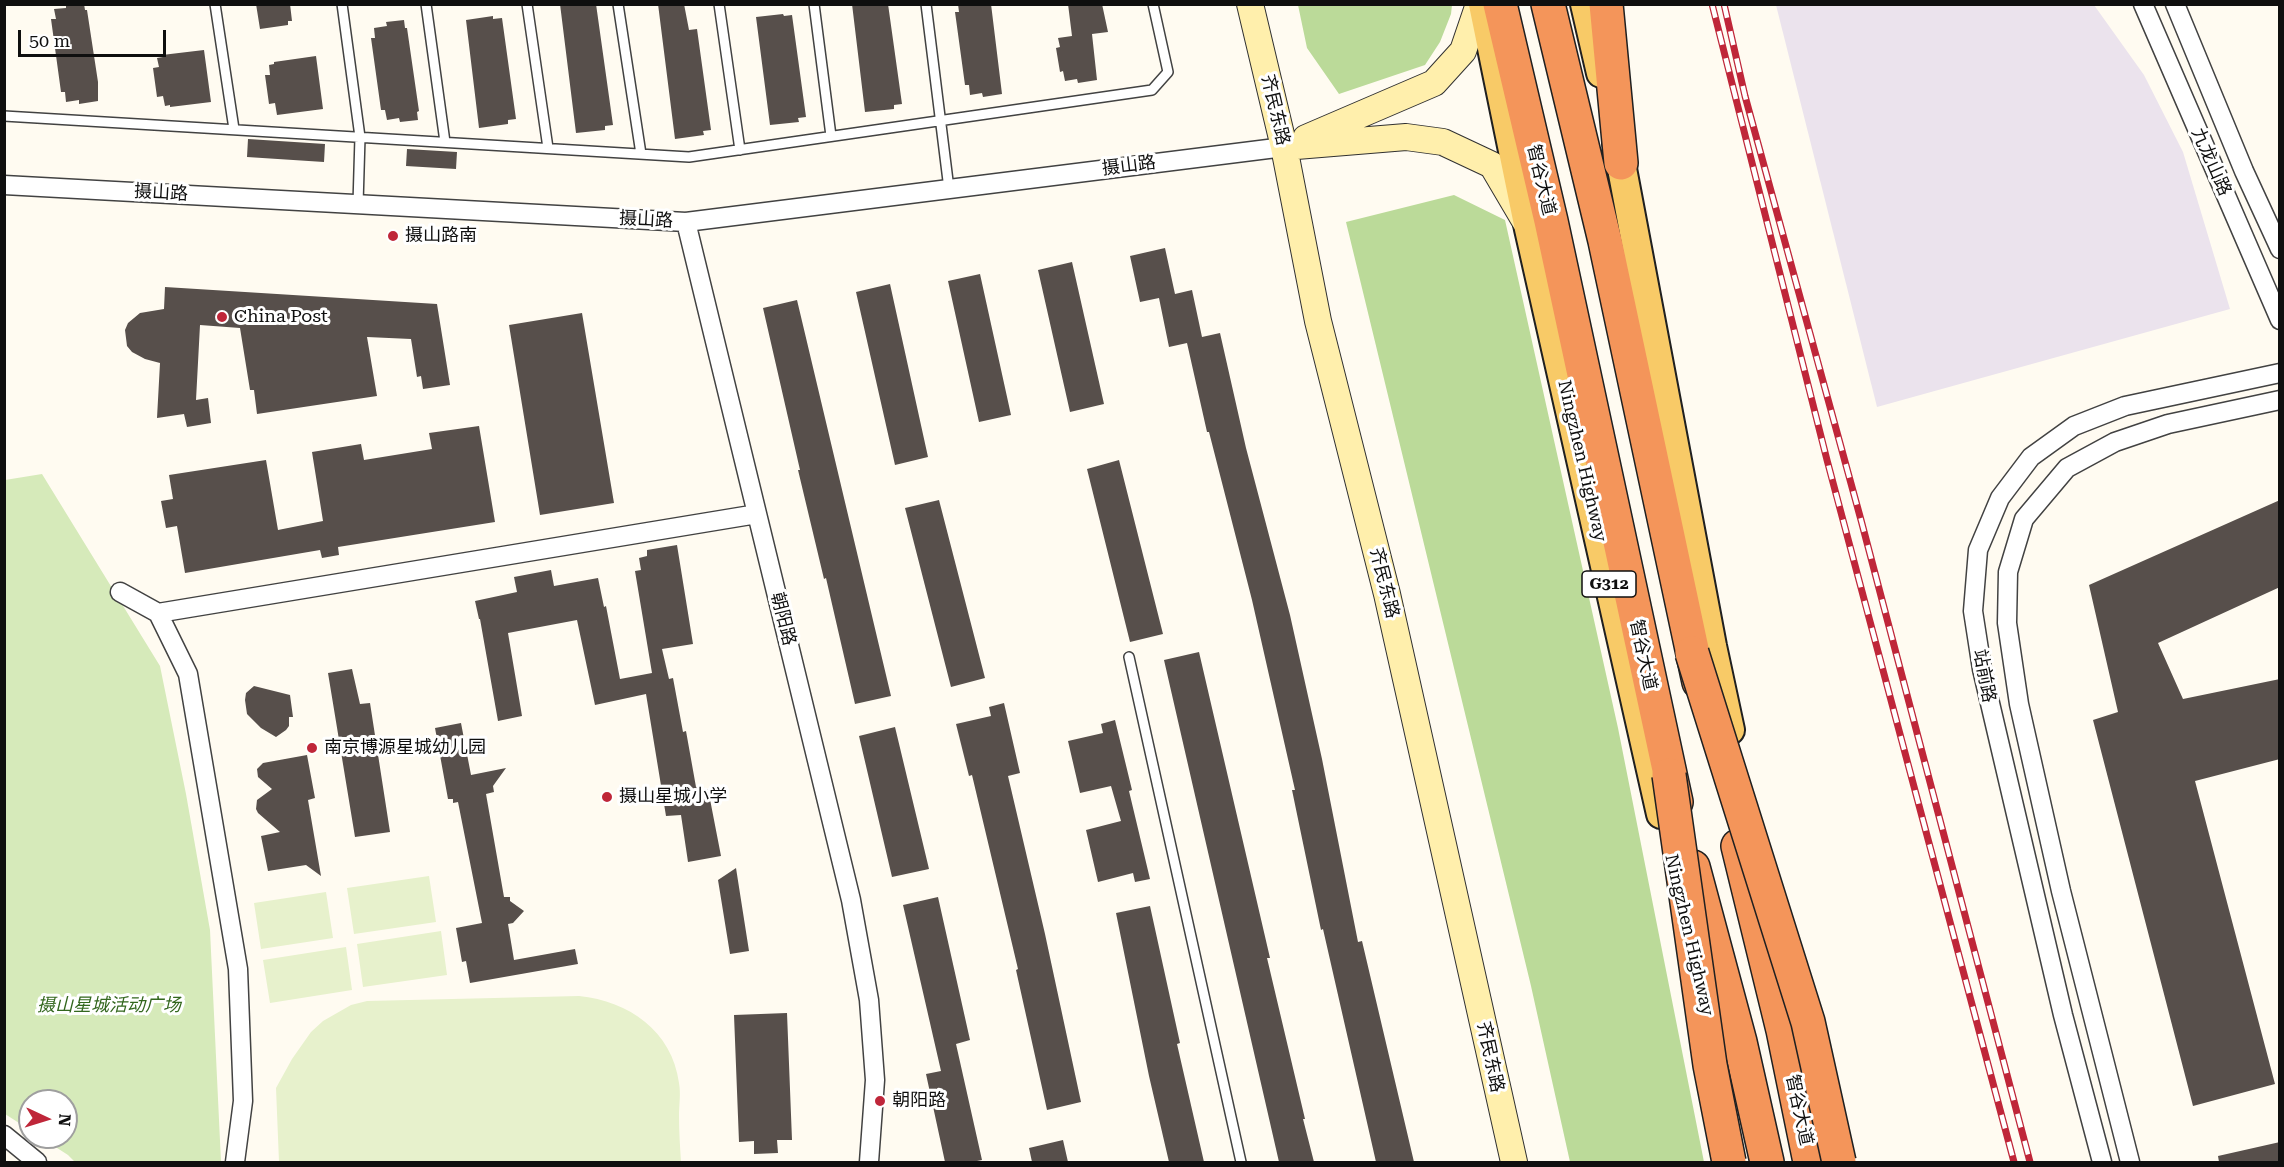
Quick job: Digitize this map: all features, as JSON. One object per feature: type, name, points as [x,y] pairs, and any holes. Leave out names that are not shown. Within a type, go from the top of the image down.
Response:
[{"type":"highway","name":"智谷大道","points":[[1500,4],[1551,221],[1669,775],[1740,1042],[1767,1162]]},
{"type":"highway","name":"智谷大道","points":[[1548,4],[1605,241],[1692,653],[1783,1030],[1810,1162]]},
{"type":"highway","points":[[1606,4],[1621,163]]},
{"type":"highway","points":[[1692,653],[1808,1022],[1839,1162]]},
{"type":"highway","name":"G312","points":[[1669,775],[1710,1065],[1729,1162]]},
{"type":"main road","name":"Ningzhen Highway","points":[[1481,4],[1529,229],[1685,923],[1743,1162]]},
{"type":"main road","name":"智谷大道","points":[[1585,4],[1621,163],[1712,646],[1825,1162]]},
{"type":"street","name":"齐民东路","points":[[1250,4],[1284,147],[1318,321],[1387,594],[1514,1162]]},
{"type":"street","points":[[1284,147],[1434,83],[1463,51],[1481,4]]},
{"type":"street","name":"九龙山路","points":[[2143,4],[2280,320]]},
{"type":"street","name":"九龙山路","points":[[2175,4],[2244,171],[2280,249]]},
{"type":"street","points":[[1284,147],[1406,137],[1443,142],[1492,165],[1529,229]]},
{"type":"street","name":"摄山路","points":[[4,185],[686,222],[1284,147]]},
{"type":"street","name":"朝阳路","points":[[686,222],[851,900],[869,1000],[875,1080],[869,1162]]},
{"type":"street","name":"站前路","points":[[2102,1162],[2063,1015],[1982,669],[1973,610],[1978,550],[2000,498],[2031,457],[2074,426],[2125,406],[2280,373]]},
{"type":"street","name":"站前路","points":[[2130,1162],[2061,891],[2019,704],[2007,623],[2008,572],[2024,519],[2067,468],[2115,442],[2168,424],[2280,400]]},
{"type":"street","points":[[158,614],[757,514]]},
{"type":"street","points":[[120,592],[158,614],[188,674],[238,969],[243,1101],[235,1162]]},
{"type":"street","points":[[4,1136],[37,1162]]},
{"type":"lane","points":[[215,4],[234,129]]},
{"type":"lane","points":[[342,4],[360,137],[358,204]]},
{"type":"lane","points":[[426,4],[445,142]]},
{"type":"lane","points":[[527,4],[548,148]]},
{"type":"lane","points":[[618,4],[641,154]]},
{"type":"lane","points":[[719,4],[740,150]]},
{"type":"lane","points":[[814,4],[831,136]]},
{"type":"lane","points":[[926,4],[949,189]]},
{"type":"lane","points":[[4,116],[689,157],[1152,90],[1168,72],[1153,4]]},
{"type":"lane","points":[[1129,657],[1241,1162]]},
{"type":"shaded area","points":[[1776,5],[2094,5],[2144,75],[2183,152],[2230,309],[1877,407]]},
{"type":"green space","points":[[1298,4],[1452,5],[1451,14],[1440,42],[1425,65],[1339,94],[1307,48]]},
{"type":"green space","points":[[1454,195],[1505,220],[1618,728],[1704,1162],[1570,1162],[1531,986],[1346,222]]},
{"type":"green space","name":"摄山星城活动广场","points":[[42,474],[160,666],[210,930],[221,1162],[75,1162],[59,1149],[78,1149],[78,1089],[18,1089],[18,1122],[5,1114],[5,480]]},
{"type":"green space","points":[[429,876],[436,922],[354,934],[347,888]]},
{"type":"green space","points":[[326,892],[333,938],[261,949],[254,903]]},
{"type":"green space","points":[[441,931],[447,975],[363,987],[357,944]]},
{"type":"green space","points":[[346,947],[352,990],[270,1003],[263,960]]},
{"type":"green space","points":[[579,996],[615,1004],[631,1012],[657,1034],[667,1048],[675,1065],[680,1087],[681,1162],[279,1162],[276,1088],[292,1059],[311,1032],[323,1021],[351,1005],[367,1001]]},
{"type":"building","points":[[66,4],[84,4],[87,10],[98,82],[98,101],[79,104],[79,100],[66,102],[65,92],[61,92],[51,19],[56,19],[54,9],[66,8]]},
{"type":"building","points":[[256,4],[290,4],[292,21],[288,21],[288,25],[260,29]]},
{"type":"building","points":[[560,4],[596,4],[613,125],[605,126],[605,130],[576,133]]},
{"type":"building","points":[[658,4],[684,4],[689,30],[697,29],[711,130],[703,131],[704,135],[675,139]]},
{"type":"building","points":[[852,4],[888,4],[902,104],[894,105],[894,109],[865,112]]},
{"type":"building","points":[[958,4],[991,4],[1002,94],[983,97],[982,93],[970,95],[969,85],[965,85],[955,12],[959,12]]},
{"type":"building","points":[[1068,4],[1102,4],[1108,32],[1092,34],[1097,80],[1078,83],[1077,79],[1065,81],[1063,71],[1060,72],[1056,48],[1060,47],[1058,38],[1072,36]]},
{"type":"building","points":[[783,14],[784,16],[792,15],[806,117],[798,118],[799,122],[770,125],[756,17]]},
{"type":"building","points":[[493,16],[493,19],[502,18],[516,119],[508,120],[508,124],[479,128],[466,20]]},
{"type":"building","points":[[404,20],[419,111],[417,112],[418,120],[400,122],[399,118],[387,120],[385,110],[381,110],[371,38],[375,38],[374,28],[387,26],[386,22]]},
{"type":"building","points":[[204,50],[211,102],[165,106],[163,96],[157,97],[153,68],[159,67],[157,58],[163,57],[162,55]]},
{"type":"building","points":[[316,56],[323,109],[277,115],[275,103],[269,104],[265,75],[270,75],[269,65],[274,62]]},
{"type":"building","points":[[248,139],[325,144],[324,162],[247,157]]},
{"type":"building","points":[[407,149],[457,152],[456,169],[406,166]]},
{"type":"building","points":[[1165,248],[1175,294],[1192,290],[1202,337],[1220,333],[1246,448],[1290,615],[1322,759],[1358,942],[1362,941],[1414,1162],[1376,1162],[1323,929],[1321,930],[1292,790],[1295,790],[1252,600],[1209,432],[1207,432],[1187,343],[1169,347],[1159,298],[1140,302],[1130,256]]},
{"type":"building","points":[[1072,262],[1104,404],[1070,412],[1038,270]]},
{"type":"building","points":[[980,274],[1011,415],[979,422],[948,281]]},
{"type":"building","points":[[890,284],[928,457],[895,465],[856,292]]},
{"type":"building","points":[[165,287],[437,304],[450,385],[423,389],[421,376],[417,377],[411,339],[367,337],[377,396],[257,414],[254,390],[250,390],[240,328],[200,325],[196,400],[208,398],[211,423],[187,427],[184,414],[157,418],[160,363],[132,352],[127,346],[125,330],[128,323],[140,313],[164,309]]},
{"type":"building","points":[[797,300],[891,696],[855,704],[798,470],[800,470],[763,308]]},
{"type":"building","points":[[582,313],[614,503],[540,515],[509,325]]},
{"type":"building","points":[[479,426],[495,522],[338,547],[339,555],[322,558],[320,550],[185,573],[177,526],[166,528],[161,501],[173,499],[169,475],[266,460],[278,530],[323,521],[312,452],[361,444],[364,460],[432,449],[429,433]]},
{"type":"building","points":[[1119,460],[1163,634],[1130,642],[1087,469]]},
{"type":"building","points":[[939,500],[985,678],[951,687],[905,508]]},
{"type":"building","points":[[2280,500],[2280,587],[2158,643],[2183,699],[2280,679],[2280,759],[2195,781],[2275,1084],[2193,1106],[2093,720],[2118,712],[2089,585]]},
{"type":"building","points":[[677,545],[693,644],[662,649],[669,679],[673,678],[696,787],[702,786],[702,790],[708,789],[721,856],[688,862],[681,815],[666,816],[646,694],[595,705],[577,620],[508,633],[522,716],[498,721],[475,601],[517,592],[514,577],[551,570],[554,586],[598,578],[604,607],[606,606],[620,679],[652,673],[635,571],[641,570],[639,558],[647,556],[647,550]]},
{"type":"building","points":[[1199,652],[1270,958],[1267,958],[1314,1162],[1279,1162],[1164,660]]},
{"type":"building","points":[[352,669],[360,704],[370,703],[390,832],[355,837],[328,673]]},
{"type":"building","points":[[254,686],[290,695],[293,717],[289,717],[289,726],[286,730],[276,737],[261,728],[247,714],[246,693]]},
{"type":"building","points":[[1004,703],[1020,773],[1008,776],[1081,1102],[1047,1110],[1016,970],[1018,969],[972,775],[969,776],[956,724],[991,716],[989,707]]},
{"type":"building","points":[[1115,720],[1150,879],[1135,882],[1133,873],[1098,882],[1086,830],[1121,821],[1111,786],[1080,793],[1068,741],[1103,733],[1101,724]]},
{"type":"building","points":[[461,723],[471,775],[506,768],[493,786],[494,792],[486,794],[504,897],[510,897],[510,901],[524,911],[513,923],[508,924],[514,960],[575,949],[578,964],[470,983],[466,961],[462,962],[456,928],[482,923],[458,802],[453,803],[453,799],[448,799],[435,728]]},
{"type":"building","points":[[895,727],[929,869],[892,877],[859,736]]},
{"type":"building","points":[[307,755],[315,798],[308,800],[321,876],[306,865],[268,871],[261,836],[280,832],[256,809],[257,800],[272,789],[258,777],[257,769],[263,763]]},
{"type":"building","points":[[736,868],[749,951],[730,954],[718,880]]},
{"type":"building","points":[[938,897],[970,1040],[956,1044],[982,1160],[972,1162],[945,1162],[926,1074],[941,1071],[903,905]]},
{"type":"building","points":[[1150,906],[1180,1043],[1177,1044],[1204,1162],[1169,1162],[1149,1076],[1116,913]]},
{"type":"building","points":[[787,1013],[792,1140],[777,1140],[778,1153],[754,1154],[754,1141],[739,1142],[734,1015]]},
{"type":"building","points":[[1063,1140],[1068,1162],[1032,1162],[1029,1148]]},
{"type":"building","points":[[2280,1142],[2280,1162],[2219,1162],[2218,1156]]},
{"type":"railway","points":[[1712,4],[1827,460],[2014,1162]]},
{"type":"railway","points":[[1724,4],[1745,96],[1861,520],[2030,1162]]},
{"type":"place","name":"摄山路南","points":[[393,236]]},
{"type":"place","name":"China Post","points":[[222,317]]},
{"type":"place","name":"南京博源星城幼儿园","points":[[312,748]]},
{"type":"place","name":"摄山星城小学","points":[[607,797]]},
{"type":"place","name":"朝阳路","points":[[880,1101]]}]
